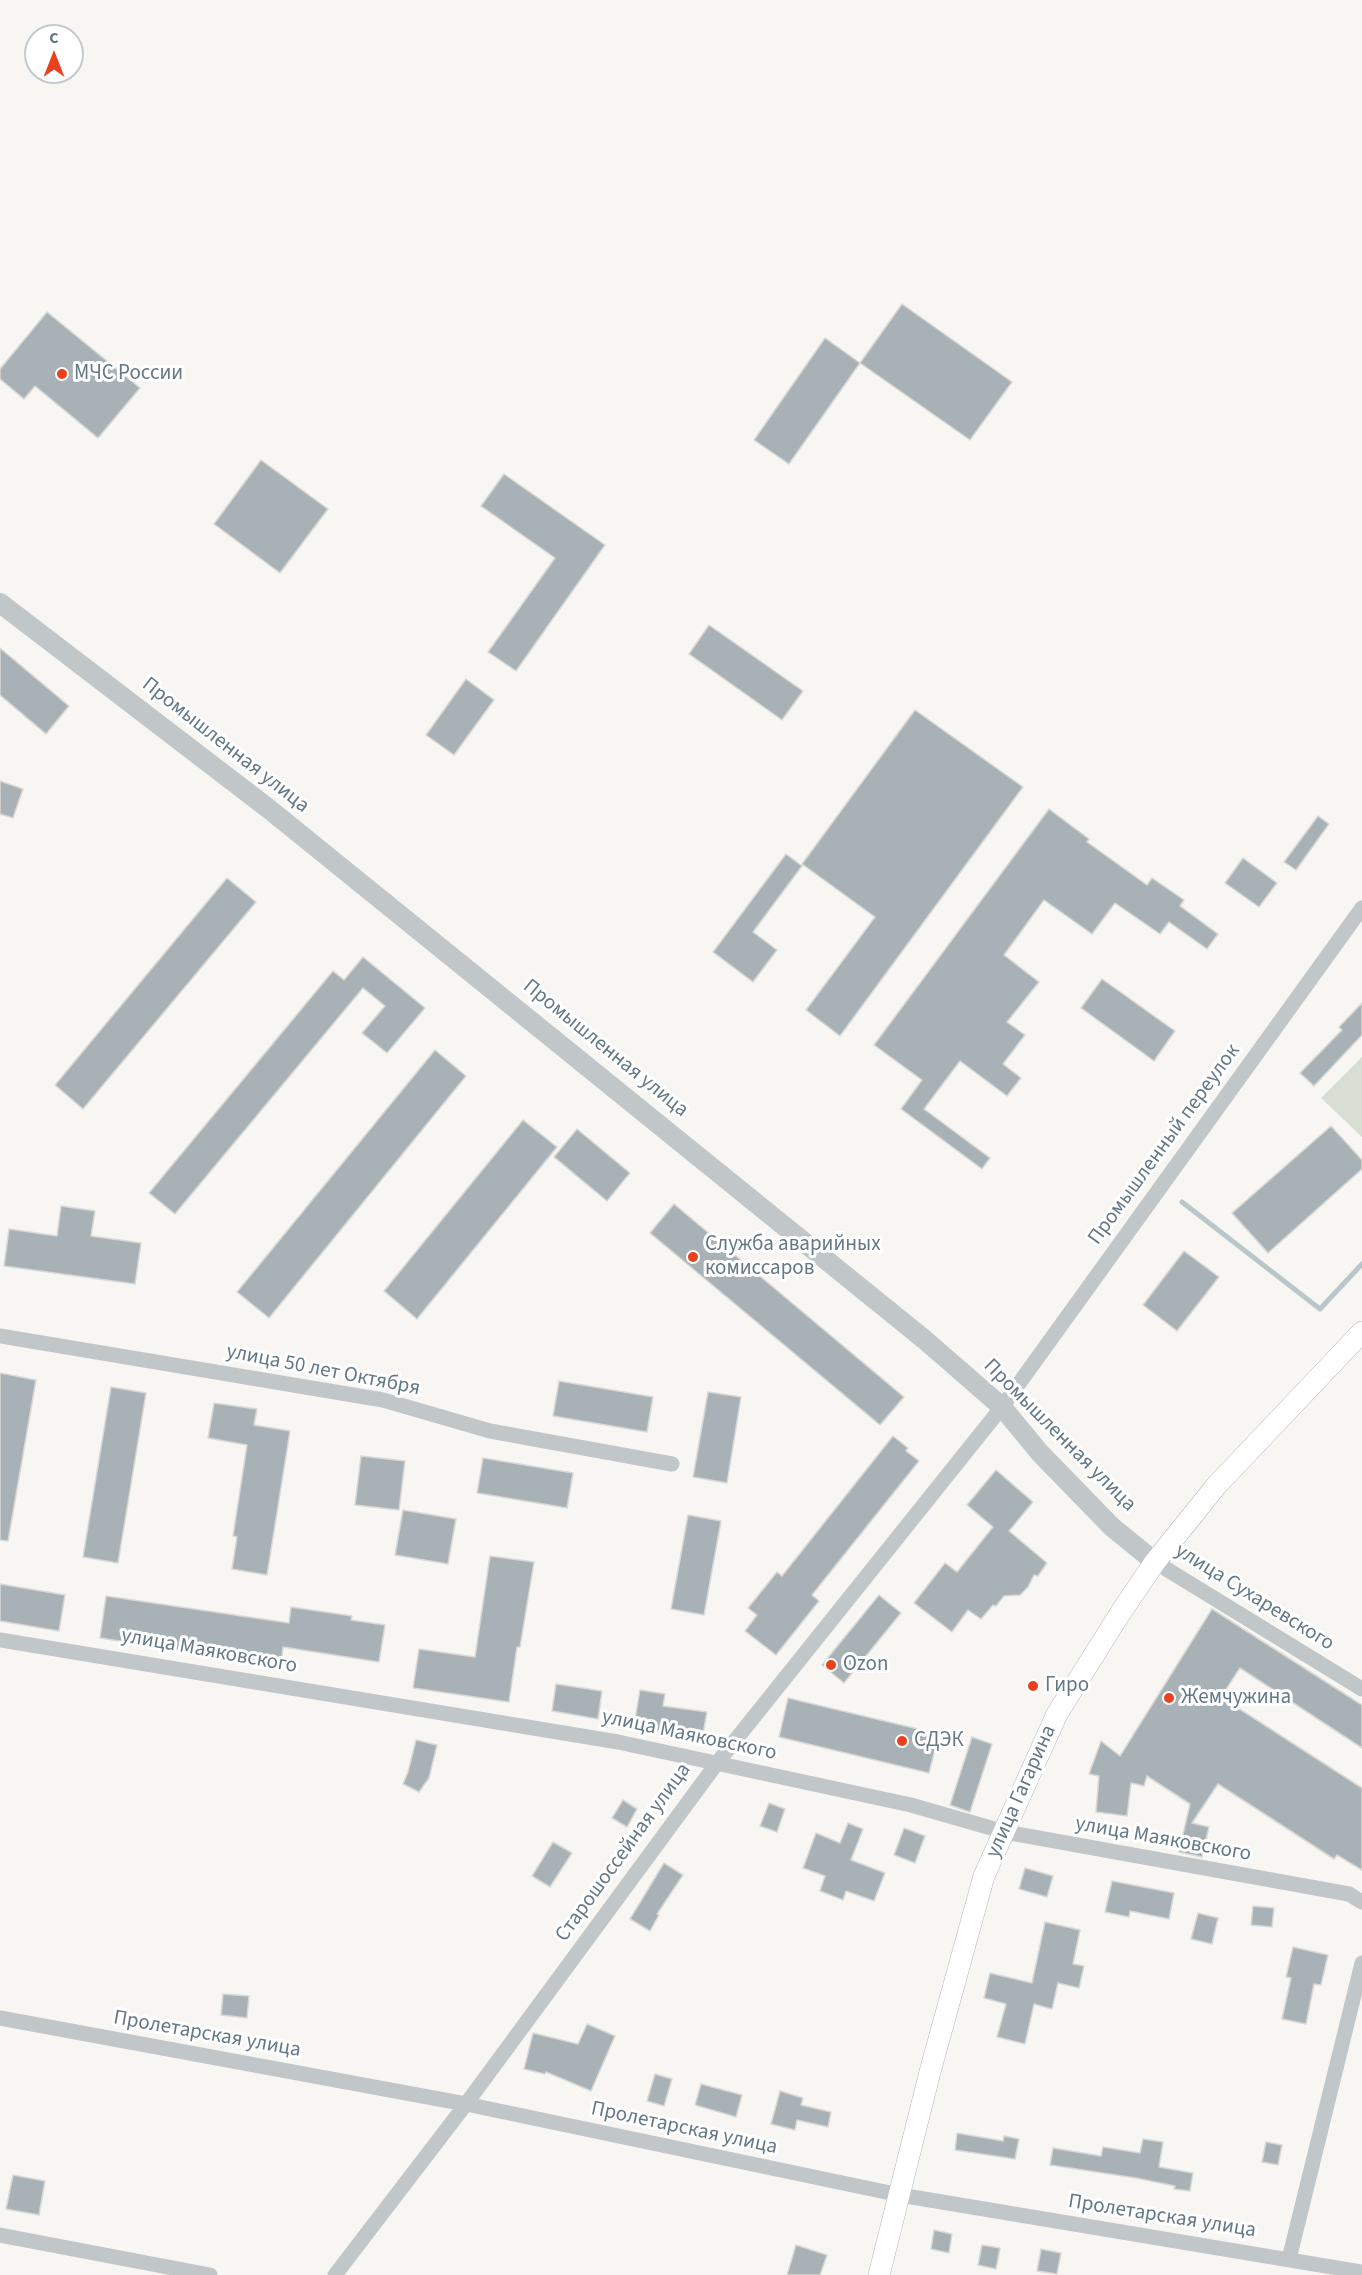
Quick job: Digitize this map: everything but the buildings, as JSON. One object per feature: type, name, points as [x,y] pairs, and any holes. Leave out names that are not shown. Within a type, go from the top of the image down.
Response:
[{"type":"main road","name":"улица Гагарина","points":[[879,2275],[931,2068],[984,1876],[1057,1714],[1120,1612],[1155,1562],[1216,1486],[1362,1332]]},
{"type":"street","name":"Промышленная улица","points":[[0,603],[314,845],[849,1276],[1002,1407],[1040,1453],[1104,1518],[1155,1562]]},
{"type":"street","name":"Промышленный переулок","points":[[1002,1407],[1362,908]]},
{"type":"street","name":"улица 50 лет Октября","points":[[0,1336],[382,1400],[490,1431],[672,1464]]},
{"type":"street","name":"Старошоссейная улица","points":[[335,2275],[466,2104],[717,1763],[1002,1407]]},
{"type":"street","name":"улица Сухаревского","points":[[1155,1562],[1362,1689]]},
{"type":"street","name":"улица Маяковского","points":[[0,1640],[618,1742],[911,1805],[1005,1832],[1349,1894],[1362,1902]]},
{"type":"street","points":[[1289,2259],[1362,1963]]},
{"type":"street","name":"Пролетарская улица","points":[[0,2018],[466,2104],[900,2195],[1362,2272]]},
{"type":"street","points":[[0,2235],[210,2275]]},
{"type":"shaded area","points":[[1362,1057],[1362,1137],[1321,1098]]},
{"type":"waterway","points":[[1182,1202],[1320,1309],[1362,1264]]},
{"type":"place","name":"МЧС России","points":[[62,374]]},
{"type":"place","name":"Служба аварийных комиссаров","points":[[693,1257]]},
{"type":"place","name":"Ozon","points":[[831,1665]]},
{"type":"place","name":"Гиро","points":[[1033,1686]]},
{"type":"place","name":"Жемчужина","points":[[1169,1698]]},
{"type":"place","name":"СДЭК","points":[[902,1741]]}]
